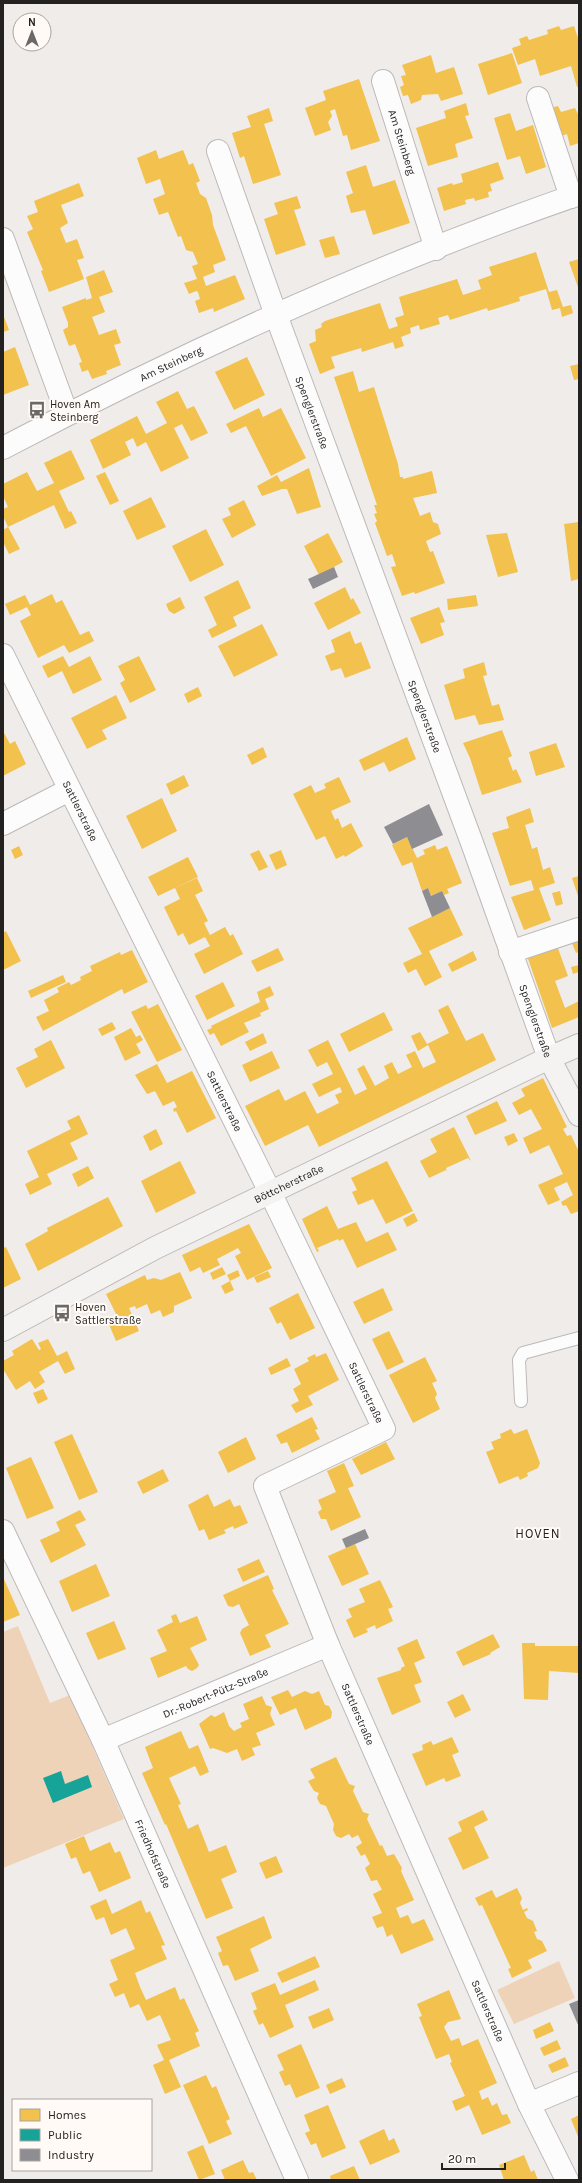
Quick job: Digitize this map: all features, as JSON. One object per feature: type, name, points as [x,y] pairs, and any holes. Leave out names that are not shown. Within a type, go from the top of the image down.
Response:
[{"type":"main road","name":"Böttcherstraße","points":[[3,1330],[155,1248],[549,1058],[579,1045]]},
{"type":"main road","name":"Spenglerstraße","points":[[549,1058],[579,1115]]},
{"type":"street","name":"Am Steinberg","points":[[383,81],[436,249]]},
{"type":"street","name":"Am Steinberg","points":[[3,448],[67,414],[276,314],[436,249],[575,195],[538,98]]},
{"type":"street","points":[[218,151],[276,314]]},
{"type":"street","points":[[3,239],[67,414]]},
{"type":"street","name":"Spenglerstraße","points":[[276,314],[469,835],[549,1058]]},
{"type":"street","name":"Sattlerstraße","points":[[3,655],[270,1192],[384,1430],[265,1486],[328,1645],[529,2104],[567,2180]]},
{"type":"street","points":[[3,824],[69,790]]},
{"type":"street","points":[[510,952],[579,929]]},
{"type":"street","name":"Friedhofstraße","points":[[3,1531],[103,1740],[297,2180]]},
{"type":"street","name":"Dr.-Robert-Pütz-Straße","points":[[103,1740],[328,1645]]},
{"type":"street","points":[[529,2104],[579,2083]]},
{"type":"lane","points":[[521,1401],[519,1360],[523,1353],[579,1338]]},
{"type":"shaded area","points":[[18,1626],[50,1703],[70,1695],[124,1819],[3,1868],[3,1632]]},
{"type":"shaded area","points":[[559,1961],[575,1998],[514,2024],[497,1990]]},
{"type":"building: Homes","points":[[559,26],[561,30],[574,26],[579,41],[579,86],[577,87],[571,66],[540,76],[535,59],[518,65],[512,48],[521,45],[519,39],[527,36],[529,40],[548,34],[547,30]]},
{"type":"building: Homes","points":[[512,53],[522,83],[488,95],[478,64]]},
{"type":"building: Homes","points":[[431,55],[436,73],[454,67],[463,94],[441,101],[438,94],[422,95],[421,100],[411,104],[408,95],[403,96],[400,87],[404,85],[401,76],[406,75],[402,65]]},
{"type":"building: Homes","points":[[359,79],[380,141],[351,150],[347,135],[343,136],[335,109],[330,111],[332,116],[328,122],[331,130],[315,136],[305,108],[326,100],[323,91]]},
{"type":"building: Homes","points":[[466,103],[469,115],[465,116],[473,138],[455,144],[458,157],[428,166],[416,128],[446,118],[444,111]]},
{"type":"building: Homes","points":[[558,106],[561,112],[575,108],[578,114],[579,143],[570,146],[567,134],[556,138],[547,109]]},
{"type":"building: Homes","points":[[269,108],[273,121],[264,124],[281,175],[253,184],[244,156],[240,158],[232,133],[251,127],[247,116]]},
{"type":"building: Homes","points":[[510,113],[516,131],[533,125],[546,167],[526,174],[520,156],[507,160],[494,118]]},
{"type":"building: Homes","points":[[156,150],[159,159],[183,150],[189,165],[193,163],[200,181],[196,183],[200,194],[206,198],[212,215],[213,225],[226,260],[213,265],[215,272],[203,277],[206,286],[235,275],[245,299],[214,312],[213,308],[199,313],[195,301],[200,299],[198,292],[196,291],[189,294],[184,283],[197,279],[192,266],[198,264],[193,252],[186,250],[181,236],[178,237],[168,212],[159,215],[153,199],[165,194],[160,179],[146,184],[137,158]]},
{"type":"building: Homes","points":[[498,162],[504,179],[490,184],[492,191],[488,192],[489,197],[475,201],[474,198],[465,200],[466,204],[444,211],[437,188],[452,183],[453,185],[463,182],[461,174]]},
{"type":"building: Homes","points":[[366,165],[373,187],[395,180],[410,223],[373,235],[365,210],[351,213],[346,196],[353,193],[346,172]]},
{"type":"building: Homes","points":[[79,183],[84,196],[61,205],[68,223],[60,228],[66,243],[77,239],[84,258],[77,260],[84,279],[49,292],[41,271],[43,270],[27,232],[33,229],[27,216],[38,212],[34,201]]},
{"type":"building: Homes","points":[[297,196],[301,208],[294,210],[306,245],[276,255],[264,219],[278,214],[274,203]]},
{"type":"building: Homes","points":[[334,236],[340,254],[325,258],[319,240]]},
{"type":"building: Homes","points":[[536,252],[549,292],[557,290],[563,307],[571,305],[573,313],[562,317],[560,308],[552,310],[546,289],[519,297],[520,301],[488,311],[487,308],[450,320],[448,315],[438,318],[440,324],[420,330],[419,325],[410,328],[411,333],[401,337],[404,346],[395,349],[393,342],[362,352],[361,348],[331,357],[335,368],[320,374],[309,344],[316,341],[315,330],[322,327],[321,324],[325,321],[380,303],[389,329],[398,326],[395,318],[404,315],[399,297],[457,279],[463,295],[481,289],[478,280],[492,275],[489,267]]},
{"type":"building: Homes","points":[[579,259],[579,290],[569,262]]},
{"type":"building: Homes","points":[[104,270],[113,292],[99,297],[105,312],[92,317],[99,335],[116,329],[121,343],[114,345],[121,365],[106,371],[107,374],[92,379],[88,370],[82,372],[79,363],[82,362],[75,344],[69,346],[63,330],[68,327],[68,323],[62,307],[86,298],[86,300],[92,298],[86,277]]},
{"type":"building: Homes","points":[[3,314],[9,330],[3,332]]},
{"type":"building: Homes","points":[[15,347],[29,385],[3,395],[3,352]]},
{"type":"building: Homes","points":[[247,357],[265,395],[234,410],[215,372]]},
{"type":"building: Homes","points":[[579,364],[579,379],[574,380],[570,366]]},
{"type":"building: Homes","points":[[353,371],[359,392],[374,387],[398,464],[400,477],[403,477],[403,479],[432,471],[437,493],[413,498],[420,516],[430,512],[433,522],[438,524],[441,534],[426,541],[430,552],[433,551],[445,583],[415,594],[414,592],[402,596],[391,567],[396,566],[392,554],[387,556],[375,523],[377,521],[374,514],[377,513],[374,505],[377,505],[334,377]]},
{"type":"building: Homes","points":[[178,391],[187,409],[194,406],[208,433],[191,441],[182,424],[174,428],[189,458],[161,472],[146,442],[137,447],[133,438],[125,442],[131,455],[103,469],[90,440],[137,416],[146,434],[167,423],[156,402]]},
{"type":"building: Homes","points":[[259,408],[263,417],[281,408],[306,458],[271,476],[246,426],[231,433],[226,424]]},
{"type":"building: Homes","points":[[71,450],[85,479],[59,491],[69,512],[71,511],[77,523],[65,529],[54,505],[8,527],[3,516],[3,509],[8,507],[3,496],[3,484],[27,472],[37,491],[54,483],[44,463]]},
{"type":"building: Homes","points":[[309,468],[321,507],[297,514],[287,489],[282,489],[262,496],[257,486],[277,475],[281,482]]},
{"type":"building: Homes","points":[[105,472],[119,501],[110,505],[96,476]]},
{"type":"building: Homes","points":[[151,497],[166,527],[137,540],[123,511]]},
{"type":"building: Homes","points":[[244,500],[256,525],[232,538],[222,519],[231,515],[228,508]]},
{"type":"building: Homes","points":[[579,522],[579,579],[571,581],[564,524]]},
{"type":"building: Homes","points":[[8,527],[20,549],[9,554],[3,542],[3,530]]},
{"type":"building: Homes","points":[[206,529],[224,565],[190,582],[172,546]]},
{"type":"building: Homes","points":[[328,533],[343,562],[319,575],[304,546]]},
{"type":"building: Homes","points":[[507,533],[518,572],[498,577],[486,535]]},
{"type":"building: Homes","points":[[238,580],[251,608],[233,617],[237,626],[212,638],[208,630],[217,625],[204,597]]},
{"type":"building: Homes","points":[[345,587],[351,600],[353,598],[361,613],[328,630],[314,603]]},
{"type":"building: Homes","points":[[52,594],[56,603],[62,600],[80,635],[89,631],[94,641],[69,653],[64,645],[38,658],[20,621],[31,615],[27,607],[10,615],[5,604],[25,595],[30,605]]},
{"type":"building: Homes","points":[[476,595],[478,606],[448,610],[447,599]]},
{"type":"building: Homes","points":[[180,597],[185,608],[174,614],[169,611],[166,604]]},
{"type":"building: Homes","points":[[439,607],[445,622],[440,623],[444,635],[421,644],[410,618]]},
{"type":"building: Homes","points":[[262,624],[278,655],[234,677],[218,646]]},
{"type":"building: Homes","points":[[350,631],[355,644],[361,642],[371,668],[345,678],[341,668],[331,671],[325,656],[335,652],[331,640]]},
{"type":"building: Homes","points":[[63,656],[69,667],[90,656],[102,680],[73,694],[62,671],[48,678],[42,666]]},
{"type":"building: Homes","points":[[139,656],[156,690],[130,703],[120,683],[125,680],[118,666]]},
{"type":"building: Homes","points":[[484,662],[487,675],[483,676],[492,706],[499,704],[504,720],[479,725],[475,715],[455,720],[444,685],[465,678],[463,669]]},
{"type":"building: Homes","points":[[198,687],[202,696],[188,703],[184,694]]},
{"type":"building: Homes","points":[[116,695],[127,718],[102,730],[107,739],[87,749],[71,718]]},
{"type":"building: Homes","points":[[502,730],[512,756],[508,758],[513,771],[516,769],[522,782],[482,795],[470,758],[463,743]]},
{"type":"building: Homes","points":[[3,731],[10,744],[15,741],[26,764],[3,776]]},
{"type":"building: Homes","points":[[407,737],[416,759],[389,772],[384,762],[364,771],[359,760]]},
{"type":"building: Homes","points":[[556,743],[565,767],[536,776],[529,752]]},
{"type":"building: Homes","points":[[263,747],[267,757],[252,765],[247,755]]},
{"type":"building: Homes","points":[[184,775],[189,786],[171,795],[166,784]]},
{"type":"building: Homes","points":[[339,777],[351,802],[331,811],[335,820],[338,818],[342,828],[351,823],[363,846],[345,857],[344,855],[336,859],[325,836],[316,840],[293,794],[311,785],[315,793],[326,788],[324,784]]},
{"type":"building: Homes","points":[[162,798],[177,831],[142,849],[126,816]]},
{"type":"building: Homes","points":[[530,808],[534,822],[525,825],[532,849],[537,847],[543,870],[550,867],[555,883],[539,888],[551,920],[524,930],[511,897],[534,890],[531,880],[510,886],[492,833],[509,828],[506,817]]},
{"type":"building: Homes","points":[[407,837],[417,858],[425,854],[423,850],[435,845],[437,850],[447,846],[462,883],[447,889],[449,893],[444,895],[442,891],[431,896],[428,888],[422,891],[412,862],[402,866],[392,845]]},
{"type":"building: Homes","points":[[19,846],[23,855],[15,859],[11,850]]},
{"type":"building: Homes","points":[[259,850],[268,867],[259,871],[250,854]]},
{"type":"building: Homes","points":[[281,850],[287,865],[276,870],[269,855]]},
{"type":"building: Homes","points":[[188,857],[198,877],[158,896],[148,877]]},
{"type":"building: Homes","points":[[579,876],[579,899],[572,878]]},
{"type":"building: Homes","points":[[197,878],[203,891],[195,895],[208,921],[204,923],[210,935],[225,927],[230,936],[233,934],[243,954],[204,974],[194,954],[210,946],[205,937],[189,945],[183,933],[178,936],[164,907],[180,899],[175,888]]},
{"type":"building: Homes","points":[[560,891],[563,904],[556,906],[552,893]]},
{"type":"building: Homes","points":[[450,908],[463,935],[429,951],[442,977],[425,986],[416,969],[408,973],[403,963],[422,954],[408,928]]},
{"type":"building: Homes","points":[[6,931],[21,961],[3,970],[3,933]]},
{"type":"building: Homes","points":[[579,935],[579,952],[576,953],[570,938]]},
{"type":"building: Homes","points":[[556,943],[568,976],[555,981],[565,1008],[579,1001],[579,1017],[552,1028],[526,953]]},
{"type":"building: Homes","points":[[278,948],[284,960],[257,972],[251,961]]},
{"type":"building: Homes","points":[[132,950],[148,982],[124,994],[122,989],[43,1031],[36,1017],[49,1011],[44,1000],[59,992],[57,988],[69,982],[71,985],[81,980],[80,977],[92,971],[90,966],[120,952],[121,955]]},
{"type":"building: Homes","points":[[473,951],[477,960],[452,972],[448,964]]},
{"type":"building: Homes","points":[[579,965],[579,972],[573,974],[571,967]]},
{"type":"building: Homes","points":[[63,975],[66,982],[31,998],[28,991]]},
{"type":"building: Homes","points":[[223,982],[235,1006],[207,1020],[195,996]]},
{"type":"building: Homes","points":[[270,986],[274,995],[265,999],[269,1009],[260,1013],[261,1016],[244,1023],[249,1032],[221,1046],[214,1033],[210,1035],[207,1030],[212,1028],[211,1026],[260,1002],[257,992]]},
{"type":"building: Homes","points":[[158,1004],[182,1050],[157,1062],[131,1012],[146,1005],[148,1009]]},
{"type":"building: Homes","points":[[448,1005],[466,1041],[483,1033],[496,1060],[319,1147],[308,1125],[265,1146],[245,1106],[279,1089],[285,1101],[305,1091],[317,1114],[339,1103],[335,1095],[342,1092],[340,1087],[319,1097],[312,1084],[333,1074],[327,1062],[317,1067],[308,1050],[328,1040],[355,1095],[367,1089],[357,1069],[364,1065],[375,1086],[389,1078],[384,1066],[392,1062],[398,1074],[412,1067],[406,1055],[415,1051],[423,1068],[436,1062],[428,1045],[418,1051],[411,1036],[420,1032],[427,1044],[449,1033],[438,1010]]},
{"type":"building: Homes","points":[[384,1012],[393,1030],[349,1052],[340,1034]]},
{"type":"building: Homes","points":[[112,1022],[116,1029],[102,1036],[98,1029]]},
{"type":"building: Homes","points":[[131,1028],[136,1037],[140,1035],[143,1040],[136,1044],[141,1053],[125,1061],[114,1037]]},
{"type":"building: Homes","points":[[263,1033],[267,1043],[250,1051],[245,1042]]},
{"type":"building: Homes","points":[[51,1040],[65,1068],[26,1088],[16,1068],[38,1057],[34,1049]]},
{"type":"building: Homes","points":[[272,1051],[280,1068],[250,1082],[242,1065]]},
{"type":"building: Homes","points":[[157,1064],[167,1083],[192,1071],[216,1118],[187,1133],[176,1111],[174,1112],[173,1109],[177,1107],[174,1101],[163,1106],[155,1091],[147,1094],[135,1075]]},
{"type":"building: Homes","points":[[543,1078],[567,1127],[563,1129],[567,1136],[571,1135],[579,1152],[579,1211],[571,1214],[566,1205],[563,1206],[561,1202],[573,1195],[567,1182],[554,1188],[560,1200],[548,1205],[538,1185],[563,1174],[549,1145],[530,1154],[523,1138],[542,1129],[531,1109],[519,1115],[512,1103],[525,1096],[521,1089]]},
{"type":"building: Homes","points":[[497,1101],[507,1121],[475,1135],[466,1116]]},
{"type":"building: Homes","points":[[79,1115],[88,1134],[70,1143],[78,1159],[47,1174],[52,1184],[30,1195],[25,1184],[39,1177],[27,1151],[71,1129],[67,1121]]},
{"type":"building: Homes","points":[[454,1127],[471,1161],[468,1158],[446,1168],[447,1173],[446,1170],[429,1178],[420,1161],[437,1152],[430,1139]]},
{"type":"building: Homes","points":[[156,1129],[163,1144],[150,1151],[143,1136]]},
{"type":"building: Homes","points":[[514,1133],[518,1141],[508,1146],[504,1137]]},
{"type":"building: Homes","points":[[180,1161],[196,1193],[156,1213],[141,1181]]},
{"type":"building: Homes","points":[[387,1161],[413,1211],[386,1224],[373,1199],[358,1205],[352,1192],[357,1190],[351,1178]]},
{"type":"building: Homes","points":[[88,1166],[94,1178],[78,1187],[72,1174]]},
{"type":"building: Homes","points":[[108,1197],[123,1226],[38,1271],[25,1244],[48,1231],[47,1228]]},
{"type":"building: Homes","points":[[327,1206],[338,1229],[356,1222],[366,1242],[388,1232],[397,1250],[357,1268],[343,1239],[339,1241],[338,1239],[317,1248],[319,1251],[317,1252],[302,1219]]},
{"type":"building: Homes","points":[[414,1213],[418,1221],[407,1227],[403,1219]]},
{"type":"building: Homes","points":[[249,1224],[272,1268],[247,1280],[235,1256],[241,1253],[238,1248],[217,1259],[220,1265],[203,1273],[200,1267],[190,1272],[182,1255]]},
{"type":"building: Homes","points":[[6,1247],[21,1279],[3,1288],[3,1248]]},
{"type":"building: Homes","points":[[222,1267],[226,1274],[213,1280],[210,1273]]},
{"type":"building: Homes","points":[[238,1270],[240,1276],[230,1281],[227,1275]]},
{"type":"building: Homes","points":[[268,1271],[271,1277],[257,1283],[254,1277]]},
{"type":"building: Homes","points":[[180,1272],[192,1298],[174,1306],[174,1312],[163,1317],[160,1310],[151,1314],[147,1304],[136,1309],[135,1306],[129,1308],[139,1331],[116,1341],[108,1322],[118,1318],[106,1294],[145,1275],[147,1280],[154,1278],[161,1280]]},
{"type":"building: Homes","points":[[230,1281],[234,1290],[225,1294],[221,1286]]},
{"type":"building: Homes","points":[[383,1288],[393,1310],[364,1324],[353,1302]]},
{"type":"building: Homes","points":[[298,1293],[315,1328],[290,1340],[281,1322],[277,1324],[269,1308]]},
{"type":"building: Homes","points":[[389,1331],[404,1362],[387,1370],[372,1339]]},
{"type":"building: Homes","points":[[32,1339],[39,1350],[41,1349],[38,1343],[48,1339],[57,1356],[67,1351],[75,1369],[65,1374],[58,1361],[39,1372],[45,1382],[35,1389],[30,1381],[16,1390],[3,1369],[3,1361],[14,1355],[12,1351]]},
{"type":"building: Homes","points":[[326,1353],[339,1380],[308,1396],[313,1405],[296,1413],[291,1405],[299,1401],[293,1389],[301,1384],[294,1369],[309,1361],[307,1358],[315,1354],[316,1357]]},
{"type":"building: Homes","points":[[425,1357],[437,1381],[432,1383],[437,1394],[435,1398],[440,1409],[413,1423],[389,1375]]},
{"type":"building: Homes","points":[[287,1358],[291,1366],[271,1375],[268,1368]]},
{"type":"building: Homes","points":[[43,1389],[48,1399],[38,1404],[33,1393]]},
{"type":"building: Homes","points":[[312,1417],[318,1429],[315,1430],[320,1439],[292,1453],[287,1442],[281,1444],[276,1435]]},
{"type":"building: Homes","points":[[511,1429],[514,1434],[527,1429],[540,1463],[538,1468],[527,1473],[528,1476],[520,1480],[518,1476],[499,1484],[486,1452],[494,1449],[491,1442],[501,1438],[500,1434]]},
{"type":"building: Homes","points":[[72,1434],[98,1492],[79,1500],[54,1442]]},
{"type":"building: Homes","points":[[246,1437],[256,1459],[228,1473],[218,1452]]},
{"type":"building: Homes","points":[[386,1442],[395,1459],[361,1475],[352,1459]]},
{"type":"building: Homes","points":[[31,1457],[54,1508],[27,1519],[6,1468]]},
{"type":"building: Homes","points":[[344,1463],[354,1486],[348,1488],[361,1517],[331,1531],[326,1519],[321,1519],[318,1512],[322,1509],[318,1500],[336,1492],[327,1471]]},
{"type":"building: Homes","points":[[163,1469],[169,1481],[143,1494],[137,1482]]},
{"type":"building: Homes","points":[[208,1494],[214,1507],[230,1499],[234,1507],[240,1505],[248,1523],[234,1529],[233,1526],[224,1530],[226,1533],[209,1540],[204,1529],[199,1531],[188,1505]]},
{"type":"building: Homes","points":[[80,1510],[86,1520],[75,1525],[86,1545],[51,1563],[40,1540],[60,1531],[56,1522]]},
{"type":"building: Homes","points":[[355,1544],[369,1574],[342,1586],[328,1556]]},
{"type":"building: Homes","points":[[259,1559],[265,1572],[243,1582],[237,1569]]},
{"type":"building: Homes","points":[[96,1564],[110,1596],[72,1612],[59,1581]]},
{"type":"building: Homes","points":[[268,1575],[274,1589],[272,1590],[289,1624],[265,1635],[271,1647],[250,1656],[240,1633],[242,1629],[249,1625],[239,1604],[233,1607],[228,1606],[223,1595]]},
{"type":"building: Homes","points":[[3,1577],[20,1615],[3,1622]]},
{"type":"building: Homes","points":[[380,1580],[393,1607],[388,1609],[393,1621],[376,1629],[375,1625],[366,1629],[368,1632],[354,1638],[346,1620],[352,1617],[348,1609],[365,1602],[359,1589]]},
{"type":"building: Homes","points":[[176,1614],[180,1623],[197,1616],[207,1640],[190,1648],[199,1665],[197,1668],[192,1671],[186,1666],[158,1678],[150,1658],[167,1651],[157,1630],[173,1622],[171,1616]]},
{"type":"building: Homes","points":[[114,1621],[126,1649],[98,1660],[86,1633]]},
{"type":"building: Homes","points":[[493,1634],[500,1647],[490,1653],[491,1654],[463,1666],[456,1652]]},
{"type":"building: Homes","points":[[417,1639],[425,1658],[414,1663],[422,1682],[414,1685],[421,1702],[392,1715],[377,1678],[401,1670],[401,1668],[405,1666],[397,1648]]},
{"type":"building: Homes","points":[[522,1643],[535,1643],[535,1646],[579,1646],[579,1673],[549,1671],[548,1700],[524,1699]]},
{"type":"building: Homes","points":[[288,1690],[292,1697],[305,1691],[312,1694],[319,1691],[325,1705],[329,1706],[332,1712],[331,1718],[305,1730],[296,1708],[280,1715],[271,1697]]},
{"type":"building: Homes","points":[[463,1694],[471,1710],[455,1718],[447,1702]]},
{"type":"building: Homes","points":[[262,1696],[266,1705],[272,1707],[270,1714],[275,1725],[256,1733],[261,1745],[252,1748],[255,1755],[242,1761],[237,1749],[227,1753],[213,1748],[210,1749],[199,1724],[211,1715],[215,1717],[224,1712],[229,1726],[234,1731],[242,1727],[240,1723],[249,1719],[243,1704]]},
{"type":"building: Homes","points":[[181,1731],[189,1749],[198,1745],[209,1772],[200,1776],[195,1766],[169,1778],[181,1804],[178,1805],[188,1829],[198,1824],[209,1852],[226,1845],[237,1872],[221,1879],[233,1908],[206,1919],[166,1824],[165,1825],[142,1773],[153,1768],[145,1747]]},
{"type":"building: Homes","points":[[452,1737],[459,1752],[452,1755],[461,1776],[446,1782],[444,1778],[426,1786],[412,1754],[423,1750],[422,1745],[431,1741],[433,1745]]},
{"type":"building: Homes","points":[[336,1757],[349,1784],[355,1786],[353,1791],[363,1812],[369,1814],[367,1819],[380,1846],[382,1845],[387,1856],[394,1854],[402,1868],[401,1871],[414,1900],[396,1908],[400,1918],[408,1915],[412,1924],[424,1919],[434,1940],[401,1954],[392,1934],[387,1937],[383,1926],[377,1928],[372,1917],[382,1913],[373,1894],[382,1890],[377,1880],[371,1881],[365,1868],[370,1864],[365,1854],[361,1856],[356,1847],[362,1843],[358,1835],[352,1838],[349,1834],[341,1838],[336,1836],[333,1830],[334,1824],[326,1806],[320,1804],[317,1798],[319,1793],[314,1791],[308,1781],[315,1778],[310,1769]]},
{"type":"building: Homes","points":[[483,1810],[488,1820],[474,1827],[489,1858],[463,1870],[448,1838],[462,1831],[458,1822]]},
{"type":"building: Homes","points":[[84,1836],[90,1851],[110,1842],[115,1853],[120,1851],[131,1878],[99,1892],[90,1871],[83,1874],[76,1857],[71,1859],[65,1844]]},
{"type":"building: Homes","points":[[276,1856],[283,1872],[266,1879],[259,1863]]},
{"type":"building: Homes","points":[[517,1888],[522,1898],[520,1903],[523,1910],[527,1908],[528,1910],[524,1912],[527,1918],[533,1921],[537,1931],[534,1932],[537,1939],[542,1941],[547,1951],[528,1960],[532,1968],[512,1978],[508,1969],[511,1968],[482,1905],[479,1906],[475,1898],[492,1890],[496,1898]]},
{"type":"building: Homes","points":[[106,1899],[112,1914],[141,1900],[146,1913],[150,1911],[165,1945],[161,1946],[167,1959],[135,1973],[140,1987],[146,2000],[175,1987],[180,2000],[184,1998],[199,2031],[195,2033],[200,2046],[169,2060],[181,2087],[165,2094],[153,2065],[164,2060],[157,2045],[171,2040],[160,2015],[147,2021],[139,2004],[130,2008],[124,1993],[115,1997],[109,1984],[118,1980],[110,1960],[135,1949],[126,1928],[111,1935],[104,1917],[96,1920],[90,1906]]},
{"type":"building: Homes","points":[[264,1916],[272,1938],[250,1949],[259,1971],[235,1981],[228,1965],[223,1966],[218,1953],[222,1951],[216,1937]]},
{"type":"building: Homes","points":[[315,1956],[320,1967],[282,1983],[277,1973]]},
{"type":"building: Homes","points":[[315,1980],[319,1990],[285,2005],[294,2027],[270,2038],[263,2023],[259,2025],[253,2011],[257,2009],[251,1993],[275,1983],[280,1995]]},
{"type":"building: Homes","points":[[449,1990],[461,2019],[448,2022],[444,2027],[451,2041],[459,2038],[462,2046],[478,2039],[497,2083],[479,2091],[482,2100],[488,2097],[492,2106],[497,2103],[502,2115],[507,2114],[511,2123],[482,2135],[469,2105],[456,2111],[452,2101],[465,2096],[450,2063],[452,2062],[449,2054],[436,2059],[419,2017],[422,2016],[417,2004]]},
{"type":"building: Homes","points":[[329,2008],[334,2020],[313,2029],[308,2017]]},
{"type":"building: Homes","points":[[550,2022],[554,2031],[536,2039],[533,2030]]},
{"type":"building: Homes","points":[[557,2040],[561,2049],[544,2056],[540,2048]]},
{"type":"building: Homes","points":[[301,2044],[320,2088],[296,2098],[290,2084],[285,2086],[279,2072],[284,2070],[277,2055]]},
{"type":"building: Homes","points":[[565,2057],[569,2066],[552,2073],[548,2065]]},
{"type":"building: Homes","points":[[206,2075],[212,2088],[216,2086],[230,2119],[226,2121],[232,2134],[209,2144],[183,2085]]},
{"type":"building: Homes","points":[[342,2078],[346,2087],[330,2094],[326,2085]]},
{"type":"building: Homes","points":[[328,2105],[346,2148],[322,2158],[316,2143],[311,2145],[305,2133],[310,2131],[304,2115]]},
{"type":"building: Homes","points":[[579,2115],[579,2139],[571,2119]]},
{"type":"building: Homes","points":[[384,2129],[389,2141],[394,2138],[400,2152],[370,2165],[359,2141]]},
{"type":"building: Homes","points":[[203,2145],[215,2174],[199,2180],[187,2152]]},
{"type":"building: Homes","points":[[524,2155],[531,2172],[534,2170],[538,2180],[504,2180],[499,2165]]},
{"type":"building: Homes","points":[[243,2160],[249,2173],[253,2172],[257,2180],[225,2180],[221,2170]]},
{"type":"building: Homes","points":[[354,2166],[360,2180],[331,2180],[330,2176]]},
{"type":"building: Public","points":[[61,1771],[65,1784],[88,1775],[92,1787],[53,1803],[43,1778]]},
{"type":"building: Industry","points":[[334,567],[338,577],[313,589],[308,579]]},
{"type":"building: Industry","points":[[429,804],[443,835],[412,849],[407,837],[393,844],[384,827]]},
{"type":"building: Industry","points":[[428,888],[431,896],[442,891],[450,908],[432,917],[422,891]]},
{"type":"building: Industry","points":[[365,1529],[369,1538],[346,1548],[342,1539]]},
{"type":"building: Industry","points":[[579,2000],[579,2027],[569,2004]]},
{"type":"place","name":"Hoven Am Steinberg","points":[[37,410]]},
{"type":"place","name":"Hoven Sattlerstraße","points":[[62,1313]]},
{"type":"district","name":"HOVEN","points":[[538,1533]]}]
